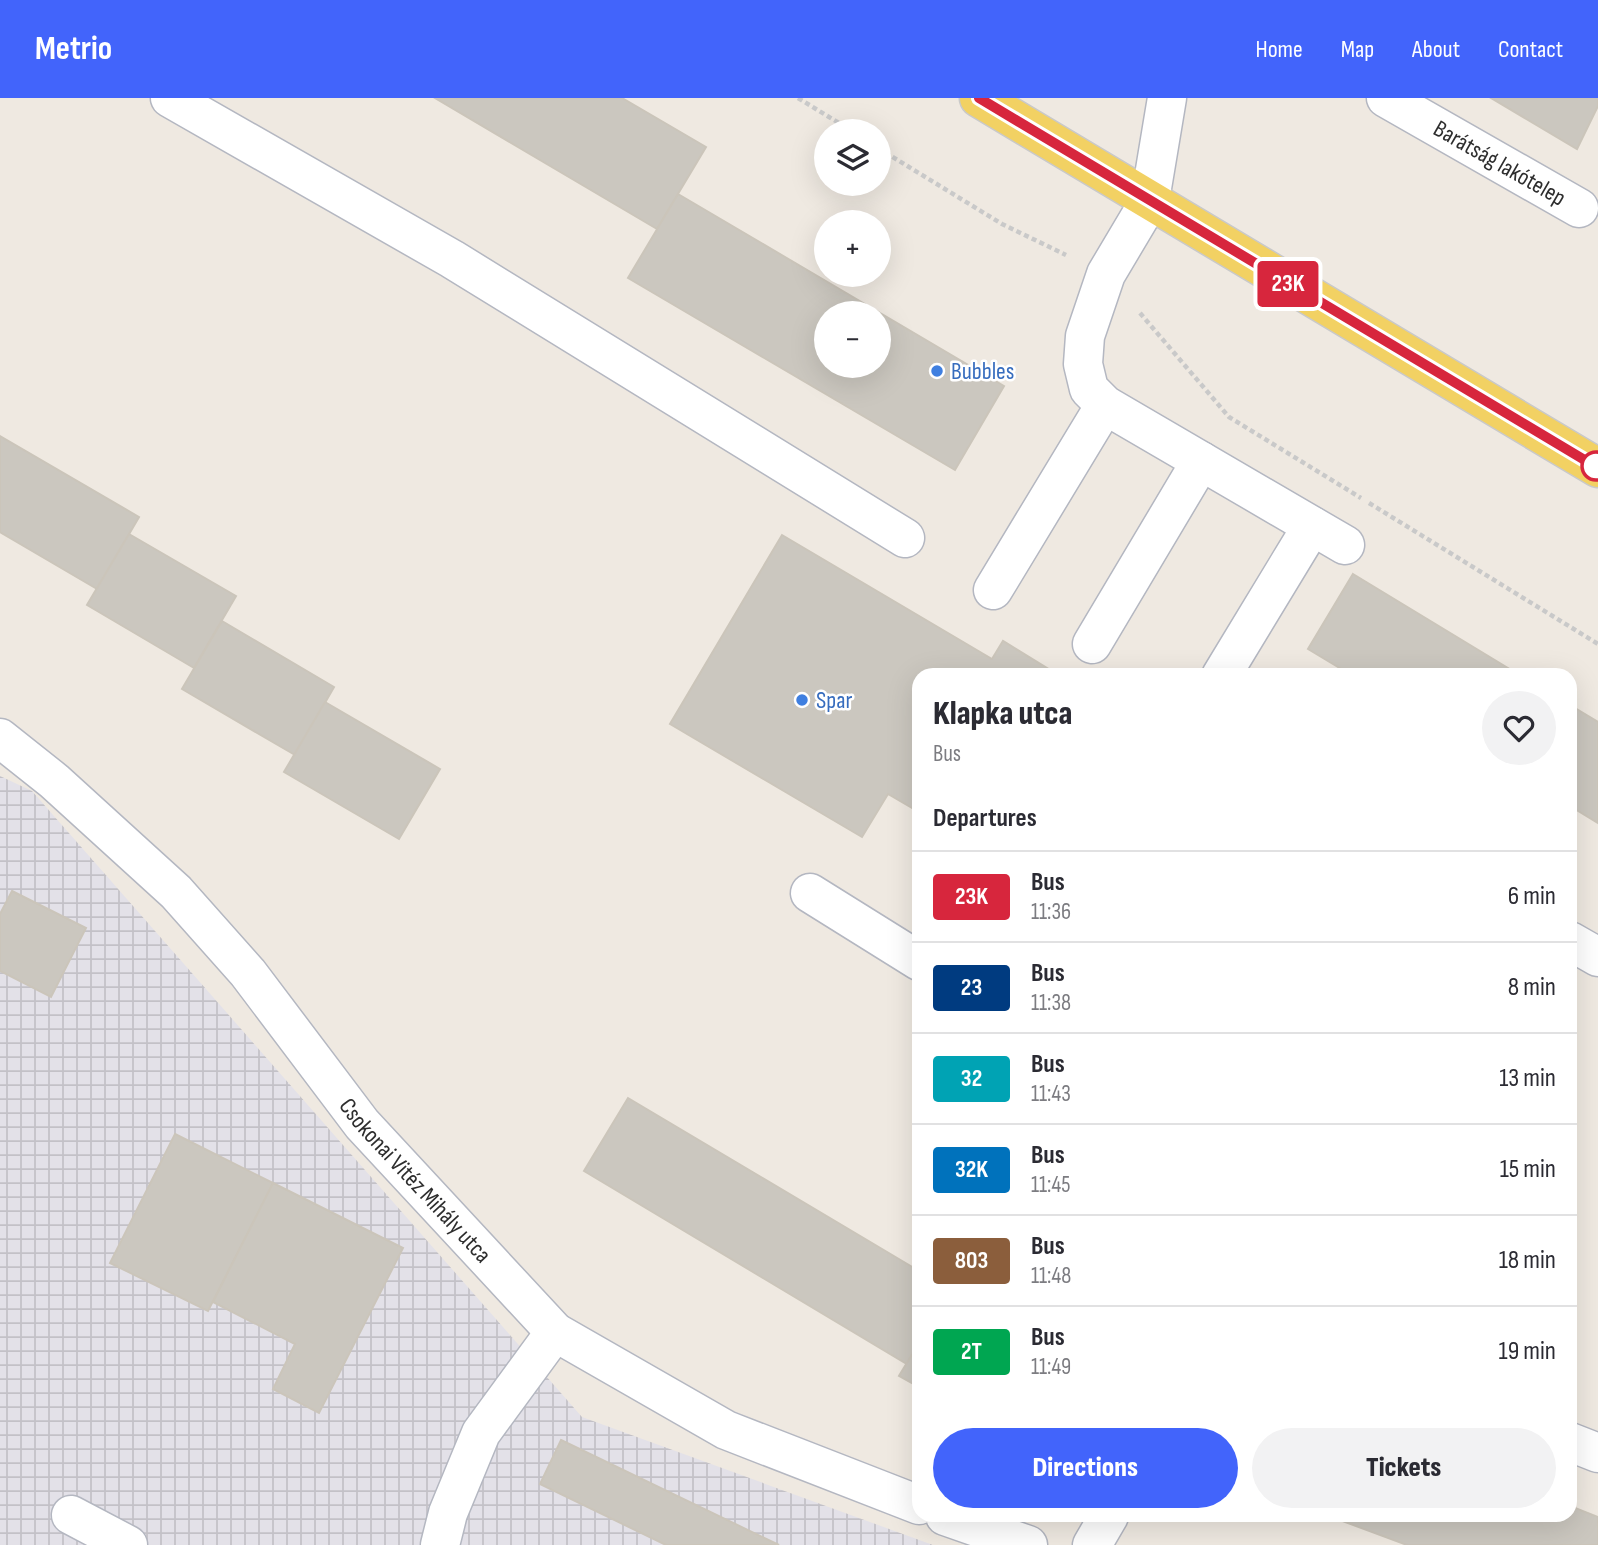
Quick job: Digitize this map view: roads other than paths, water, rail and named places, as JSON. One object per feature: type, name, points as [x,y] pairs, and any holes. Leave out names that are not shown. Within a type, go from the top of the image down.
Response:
[{"type":"main road","points":[[979,98],[1598,468]]},
{"type":"street","points":[[170,98],[452,259],[905,538]]},
{"type":"street","points":[[1167,98],[1150,200],[1106,274],[1085,335],[1083,364],[1089,389],[1105,405],[1345,545]]},
{"type":"street","name":"Barátság lakótelep","points":[[1386,98],[1578,208]]},
{"type":"street","points":[[993,590],[1105,405]]},
{"type":"street","points":[[1093,644],[1201,461]]},
{"type":"street","points":[[1226,668],[1312,526]]},
{"type":"street","name":"Csokonai Vitéz Mihály utca","points":[[0,738],[54,781],[176,892],[248,973],[362,1124],[555,1332],[726,1430],[912,1502]]},
{"type":"street","points":[[810,893],[912,957]]},
{"type":"street","points":[[1577,945],[1598,957]]},
{"type":"street","points":[[440,1545],[448,1513],[481,1433],[555,1332]]},
{"type":"street","points":[[1577,1444],[1598,1452]]},
{"type":"street","points":[[71,1515],[128,1545]]},
{"type":"street","points":[[962,1522],[1028,1545]]},
{"type":"street","points":[[1092,1545],[1105,1522]]},
{"type":"place","name":"Bubbles","points":[[937,371]]},
{"type":"place","name":"Spar","points":[[802,700]]}]
